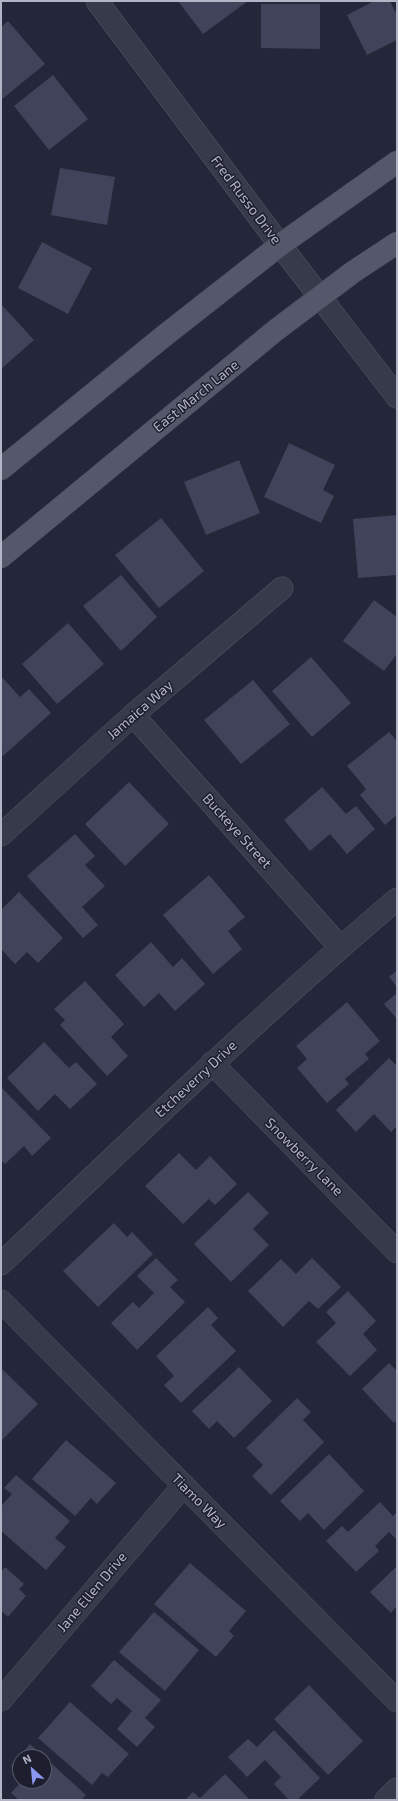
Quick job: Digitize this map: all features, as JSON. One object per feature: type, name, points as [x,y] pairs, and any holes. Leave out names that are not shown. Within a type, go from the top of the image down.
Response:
[{"type":"main road","points":[[1,469],[164,336],[280,246],[397,162]]},
{"type":"main road","name":"East March Lane","points":[[1,557],[258,345],[320,297],[397,243]]},
{"type":"street","name":"Fred Russo Drive","points":[[97,1],[280,246],[397,397]]},
{"type":"street","name":"Jamaica Way","points":[[1,835],[133,715],[282,588]]},
{"type":"street","name":"Buckeye Street","points":[[133,715],[340,947]]},
{"type":"street","name":"Etcheverry Drive","points":[[1,1264],[212,1063],[340,947],[397,899]]},
{"type":"street","name":"Snowberry Lane","points":[[212,1063],[397,1252]]},
{"type":"street","name":"Tiamo Way","points":[[1,1301],[397,1701]]},
{"type":"street","name":"Jane Ellen Drive","points":[[1,1700],[184,1485]]},
{"type":"street","points":[[386,1800],[397,1789]]},
{"type":"building","points":[[178,1],[248,1],[203,34]]},
{"type":"building","points":[[374,1],[390,1],[397,15],[397,40],[367,55],[347,15]]},
{"type":"building","points":[[261,4],[320,4],[320,49],[261,48]]},
{"type":"building","points":[[8,21],[45,64],[1,100],[1,27]]},
{"type":"building","points":[[53,75],[88,119],[49,150],[14,106]]},
{"type":"building","points":[[60,168],[115,177],[107,225],[51,215]]},
{"type":"building","points":[[42,242],[92,268],[68,314],[18,288]]},
{"type":"building","points":[[1,304],[34,340],[1,369]]},
{"type":"building","points":[[289,443],[335,465],[323,490],[334,496],[321,523],[264,497]]},
{"type":"building","points":[[239,460],[260,513],[206,535],[184,482]]},
{"type":"building","points":[[397,515],[397,575],[358,578],[353,519]]},
{"type":"building","points":[[161,518],[204,571],[159,608],[115,555]]},
{"type":"building","points":[[121,575],[157,617],[121,651],[83,606]]},
{"type":"building","points":[[374,600],[397,617],[397,654],[384,671],[343,641]]},
{"type":"building","points":[[68,623],[104,664],[57,704],[22,664]]},
{"type":"building","points":[[311,657],[351,703],[312,737],[272,691]]},
{"type":"building","points":[[1,676],[20,697],[29,689],[51,713],[3,756],[1,754]]},
{"type":"building","points":[[253,680],[290,724],[241,764],[204,720]]},
{"type":"building","points":[[389,732],[397,741],[397,815],[385,825],[360,795],[366,789],[347,766]]},
{"type":"building","points":[[129,782],[169,824],[125,866],[85,824]]},
{"type":"building","points":[[322,787],[346,814],[356,806],[375,829],[347,854],[330,834],[310,851],[284,820]]},
{"type":"building","points":[[75,834],[95,856],[85,865],[105,886],[82,907],[98,925],[83,938],[27,876]]},
{"type":"building","points":[[209,875],[245,917],[228,931],[242,949],[213,974],[163,915]]},
{"type":"building","points":[[19,892],[63,938],[38,963],[27,952],[15,964],[1,949],[1,910]]},
{"type":"building","points":[[151,942],[173,967],[182,958],[205,984],[175,1011],[159,993],[144,1007],[115,975]]},
{"type":"building","points":[[397,970],[397,987],[389,977]]},
{"type":"building","points":[[85,981],[124,1024],[111,1037],[128,1056],[107,1076],[60,1025],[65,1020],[54,1009]]},
{"type":"building","points":[[397,993],[397,1019],[384,1004]]},
{"type":"building","points":[[347,1002],[380,1041],[365,1054],[369,1059],[345,1079],[349,1084],[327,1103],[297,1068],[307,1059],[296,1046]]},
{"type":"building","points":[[44,1042],[69,1068],[76,1062],[97,1084],[70,1109],[55,1094],[38,1111],[7,1078]]},
{"type":"building","points":[[389,1058],[397,1066],[397,1126],[391,1132],[374,1114],[356,1132],[336,1110]]},
{"type":"building","points":[[1,1087],[51,1138],[32,1156],[24,1146],[5,1164],[1,1160]]},
{"type":"building","points":[[179,1153],[196,1170],[210,1156],[237,1184],[215,1205],[209,1199],[183,1224],[145,1186]]},
{"type":"building","points":[[248,1192],[269,1213],[253,1229],[269,1245],[231,1282],[194,1244]]},
{"type":"building","points":[[114,1223],[127,1237],[132,1232],[153,1254],[98,1307],[63,1271]]},
{"type":"building","points":[[156,1258],[178,1280],[170,1287],[185,1302],[137,1350],[111,1323],[133,1302],[139,1308],[154,1293],[137,1276]]},
{"type":"building","points":[[312,1258],[341,1287],[318,1309],[309,1301],[283,1327],[248,1291],[281,1259],[296,1274]]},
{"type":"building","points":[[348,1291],[376,1321],[363,1334],[377,1350],[350,1376],[316,1342],[336,1323],[326,1312]]},
{"type":"building","points":[[208,1307],[218,1318],[211,1325],[236,1351],[181,1403],[164,1385],[174,1376],[156,1356]]},
{"type":"building","points":[[389,1363],[397,1371],[397,1420],[394,1423],[362,1389]]},
{"type":"building","points":[[239,1367],[272,1401],[234,1438],[217,1421],[209,1429],[192,1411]]},
{"type":"building","points":[[1,1368],[38,1404],[2,1440],[1,1439]]},
{"type":"building","points":[[297,1398],[311,1412],[303,1420],[324,1442],[271,1495],[252,1476],[263,1465],[246,1448]]},
{"type":"building","points":[[66,1440],[116,1483],[97,1504],[91,1498],[75,1516],[32,1479]]},
{"type":"building","points":[[329,1454],[364,1491],[324,1530],[308,1513],[300,1521],[280,1501]]},
{"type":"building","points":[[16,1475],[70,1521],[55,1538],[66,1547],[46,1570],[1,1531],[1,1506],[12,1494],[4,1488]]},
{"type":"building","points":[[380,1502],[393,1516],[397,1512],[397,1540],[389,1532],[375,1546],[379,1551],[356,1572],[326,1541],[342,1526],[348,1532]]},
{"type":"building","points":[[190,1563],[246,1611],[229,1631],[234,1636],[216,1657],[154,1604]]},
{"type":"building","points":[[397,1566],[397,1606],[391,1613],[370,1592]]},
{"type":"building","points":[[5,1567],[24,1584],[19,1589],[26,1596],[8,1617],[1,1611],[1,1572]]},
{"type":"building","points":[[154,1612],[199,1650],[165,1691],[119,1652]]},
{"type":"building","points":[[114,1660],[161,1700],[145,1718],[155,1727],[137,1747],[117,1729],[132,1711],[117,1698],[111,1704],[91,1686]]},
{"type":"building","points":[[309,1685],[363,1741],[328,1775],[274,1719]]},
{"type":"building","points":[[70,1702],[129,1754],[108,1777],[102,1773],[92,1785],[38,1738]]},
{"type":"building","points":[[274,1730],[320,1778],[297,1800],[289,1800],[274,1784],[281,1777],[265,1760],[247,1777],[228,1757],[248,1739],[257,1747]]},
{"type":"building","points":[[30,1744],[35,1749],[26,1749]]},
{"type":"building","points":[[52,1764],[86,1795],[81,1800],[19,1800],[11,1793],[15,1789],[52,1789]]},
{"type":"building","points":[[225,1774],[250,1800],[185,1800],[193,1792],[200,1798]]}]
